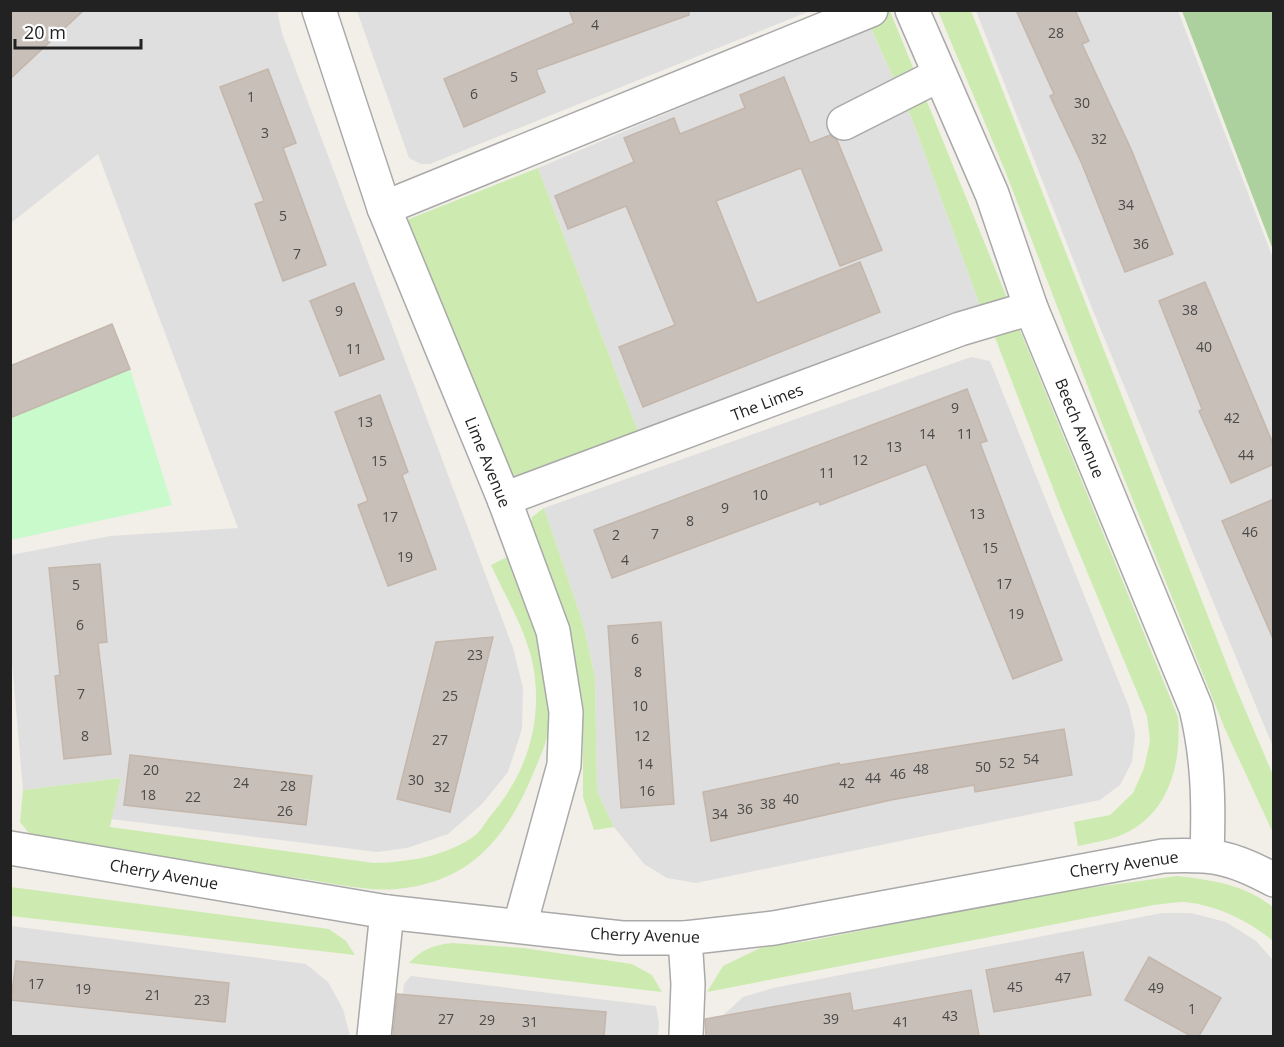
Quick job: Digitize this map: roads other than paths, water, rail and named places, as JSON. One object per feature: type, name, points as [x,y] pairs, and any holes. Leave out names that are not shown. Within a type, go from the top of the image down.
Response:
[{"type":"street","name":"Lime Avenue","points":[[319,10],[384,208],[504,499],[553,631],[566,712],[564,765],[520,925]]},
{"type":"street","points":[[384,208],[871,10]]},
{"type":"street","name":"Beech Avenue","points":[[912,10],[992,194],[1031,308],[1196,708],[1209,776],[1207,854]]},
{"type":"street","points":[[844,123],[939,75]]},
{"type":"street","name":"The Limes","points":[[504,499],[960,329],[1031,308]]},
{"type":"street","name":"Cherry Avenue","points":[[10,848],[387,912],[622,938],[685,939],[774,928],[1119,862],[1163,856],[1207,854],[1233,860],[1274,880]]},
{"type":"street","points":[[374,1036],[387,912]]},
{"type":"street","points":[[685,939],[688,984],[686,1036]]}]
